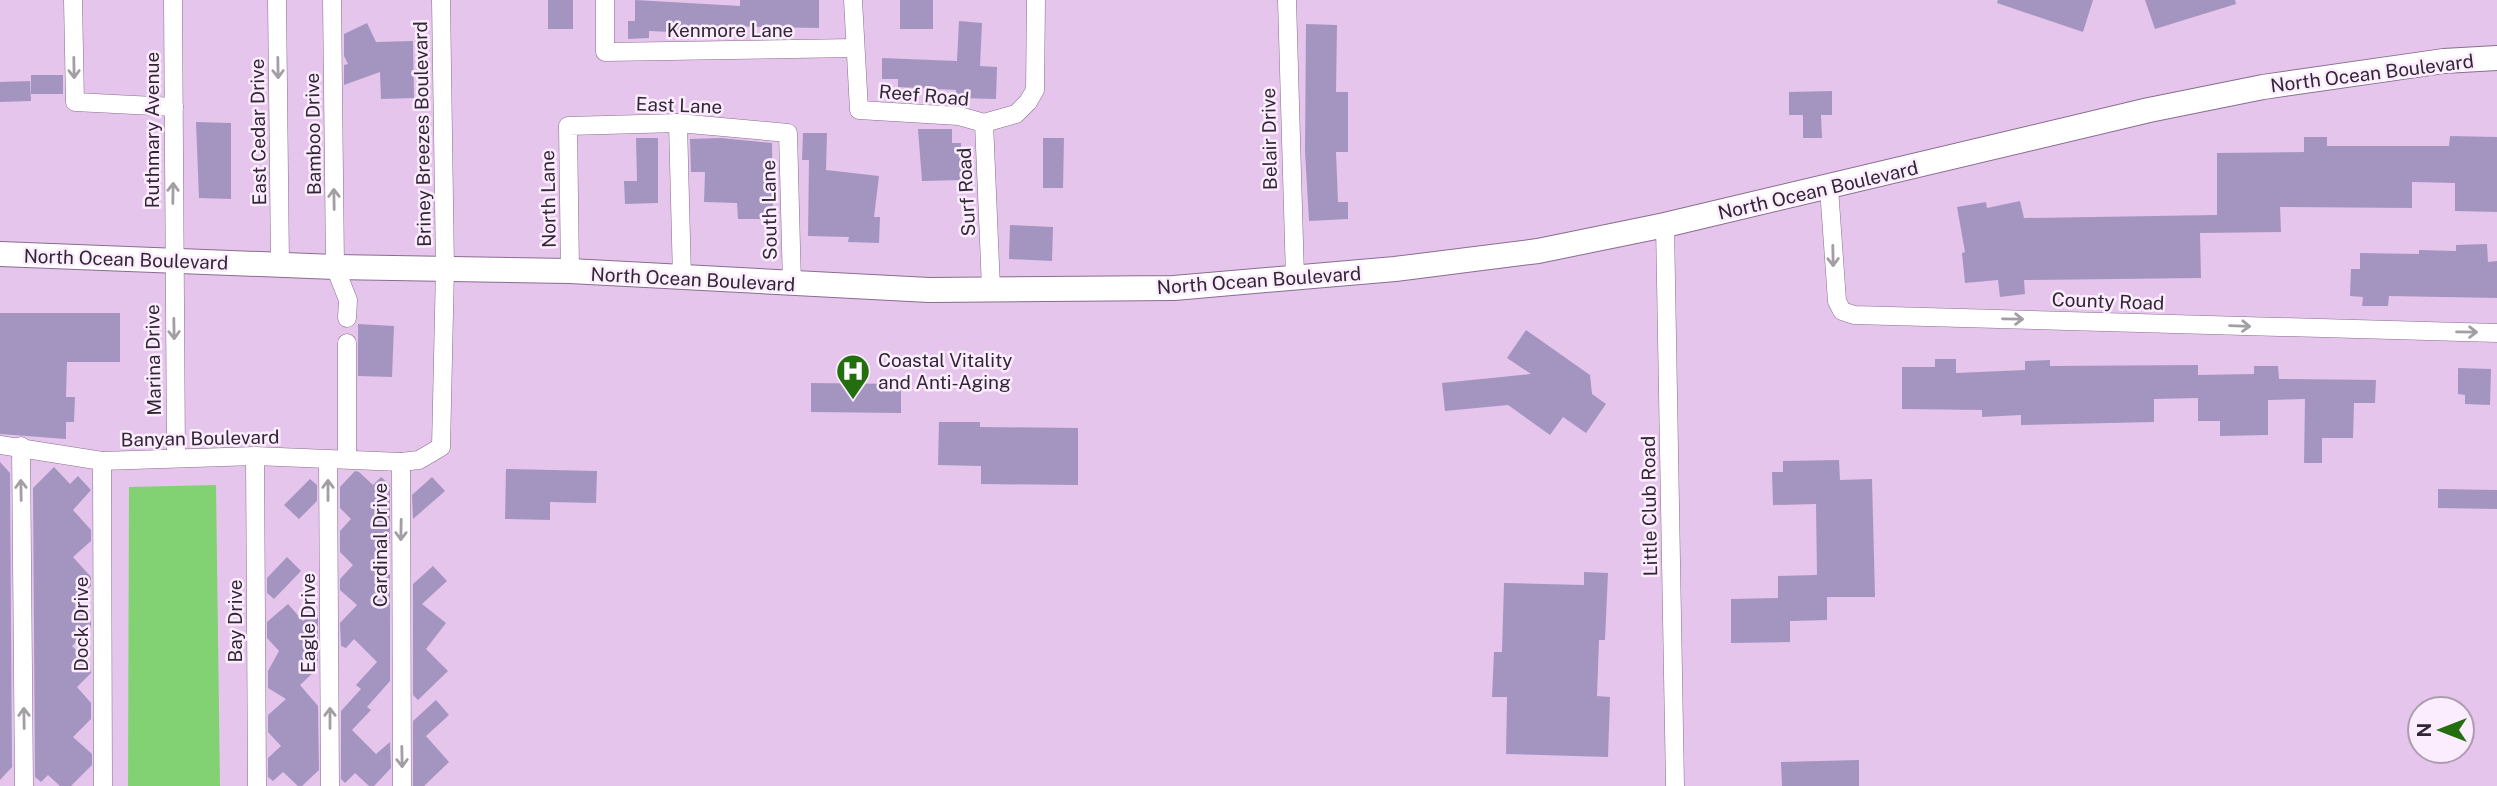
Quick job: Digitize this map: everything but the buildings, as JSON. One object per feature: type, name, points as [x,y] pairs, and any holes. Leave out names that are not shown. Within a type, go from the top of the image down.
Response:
[{"type":"main road","name":"North Ocean Boulevard","points":[[0,254],[335,267],[444,280],[570,271],[792,285],[929,290],[1174,288],[1487,258],[1665,225],[2139,113],[2263,87],[2444,61],[2497,58]]},
{"type":"street","points":[[73,0],[75,102],[174,107]]},
{"type":"street","name":"Ruthmary Avenue","points":[[173,0],[173,261]]},
{"type":"street","name":"East Cedar Drive","points":[[277,0],[280,264]]},
{"type":"street","name":"Bamboo Drive","points":[[332,0],[335,267]]},
{"type":"street","name":"Briney Breezes Boulevard","points":[[441,0],[444,280]]},
{"type":"street","name":"Kenmore Lane","points":[[605,0],[605,52],[855,48]]},
{"type":"street","points":[[853,0],[855,48]]},
{"type":"street","name":"Surf Road","points":[[991,288],[984,123],[1016,114],[1035,90],[1036,0]]},
{"type":"street","name":"Belair Drive","points":[[1287,0],[1296,277]]},
{"type":"street","name":"Reef Road","points":[[855,48],[859,110],[959,116],[984,123]]},
{"type":"street","points":[[678,123],[682,278]]},
{"type":"street","name":"East Lane","points":[[568,126],[678,123],[788,133]]},
{"type":"street","name":"North Lane","points":[[568,126],[570,271]]},
{"type":"street","name":"South Lane","points":[[788,133],[792,285]]},
{"type":"street","name":"County Road","points":[[1829,188],[1836,301],[1842,311],[1854,315],[2497,333]]},
{"type":"street","name":"Little Club Road","points":[[1665,225],[1675,786]]},
{"type":"street","name":"Marina Drive","points":[[173,261],[176,458]]},
{"type":"street","points":[[335,267],[348,300],[347,318]]},
{"type":"street","name":"Cardinal Drive","points":[[402,786],[401,462],[419,460],[441,447],[444,280]]},
{"type":"street","points":[[346,459],[347,343]]},
{"type":"street","name":"Banyan Boulevard","points":[[0,445],[21,446],[102,461],[255,456],[401,462]]},
{"type":"street","points":[[21,446],[24,786]]},
{"type":"street","name":"Bay Drive","points":[[255,456],[257,786]]},
{"type":"street","name":"Eagle Drive","points":[[328,460],[330,786]]},
{"type":"street","name":"Dock Drive","points":[[102,461],[103,786]]},
{"type":"shaded area","points":[[216,485],[220,786],[128,786],[129,487]]},
{"type":"place","name":"Coastal Vitality and Anti-Aging","points":[[853,401]]}]
